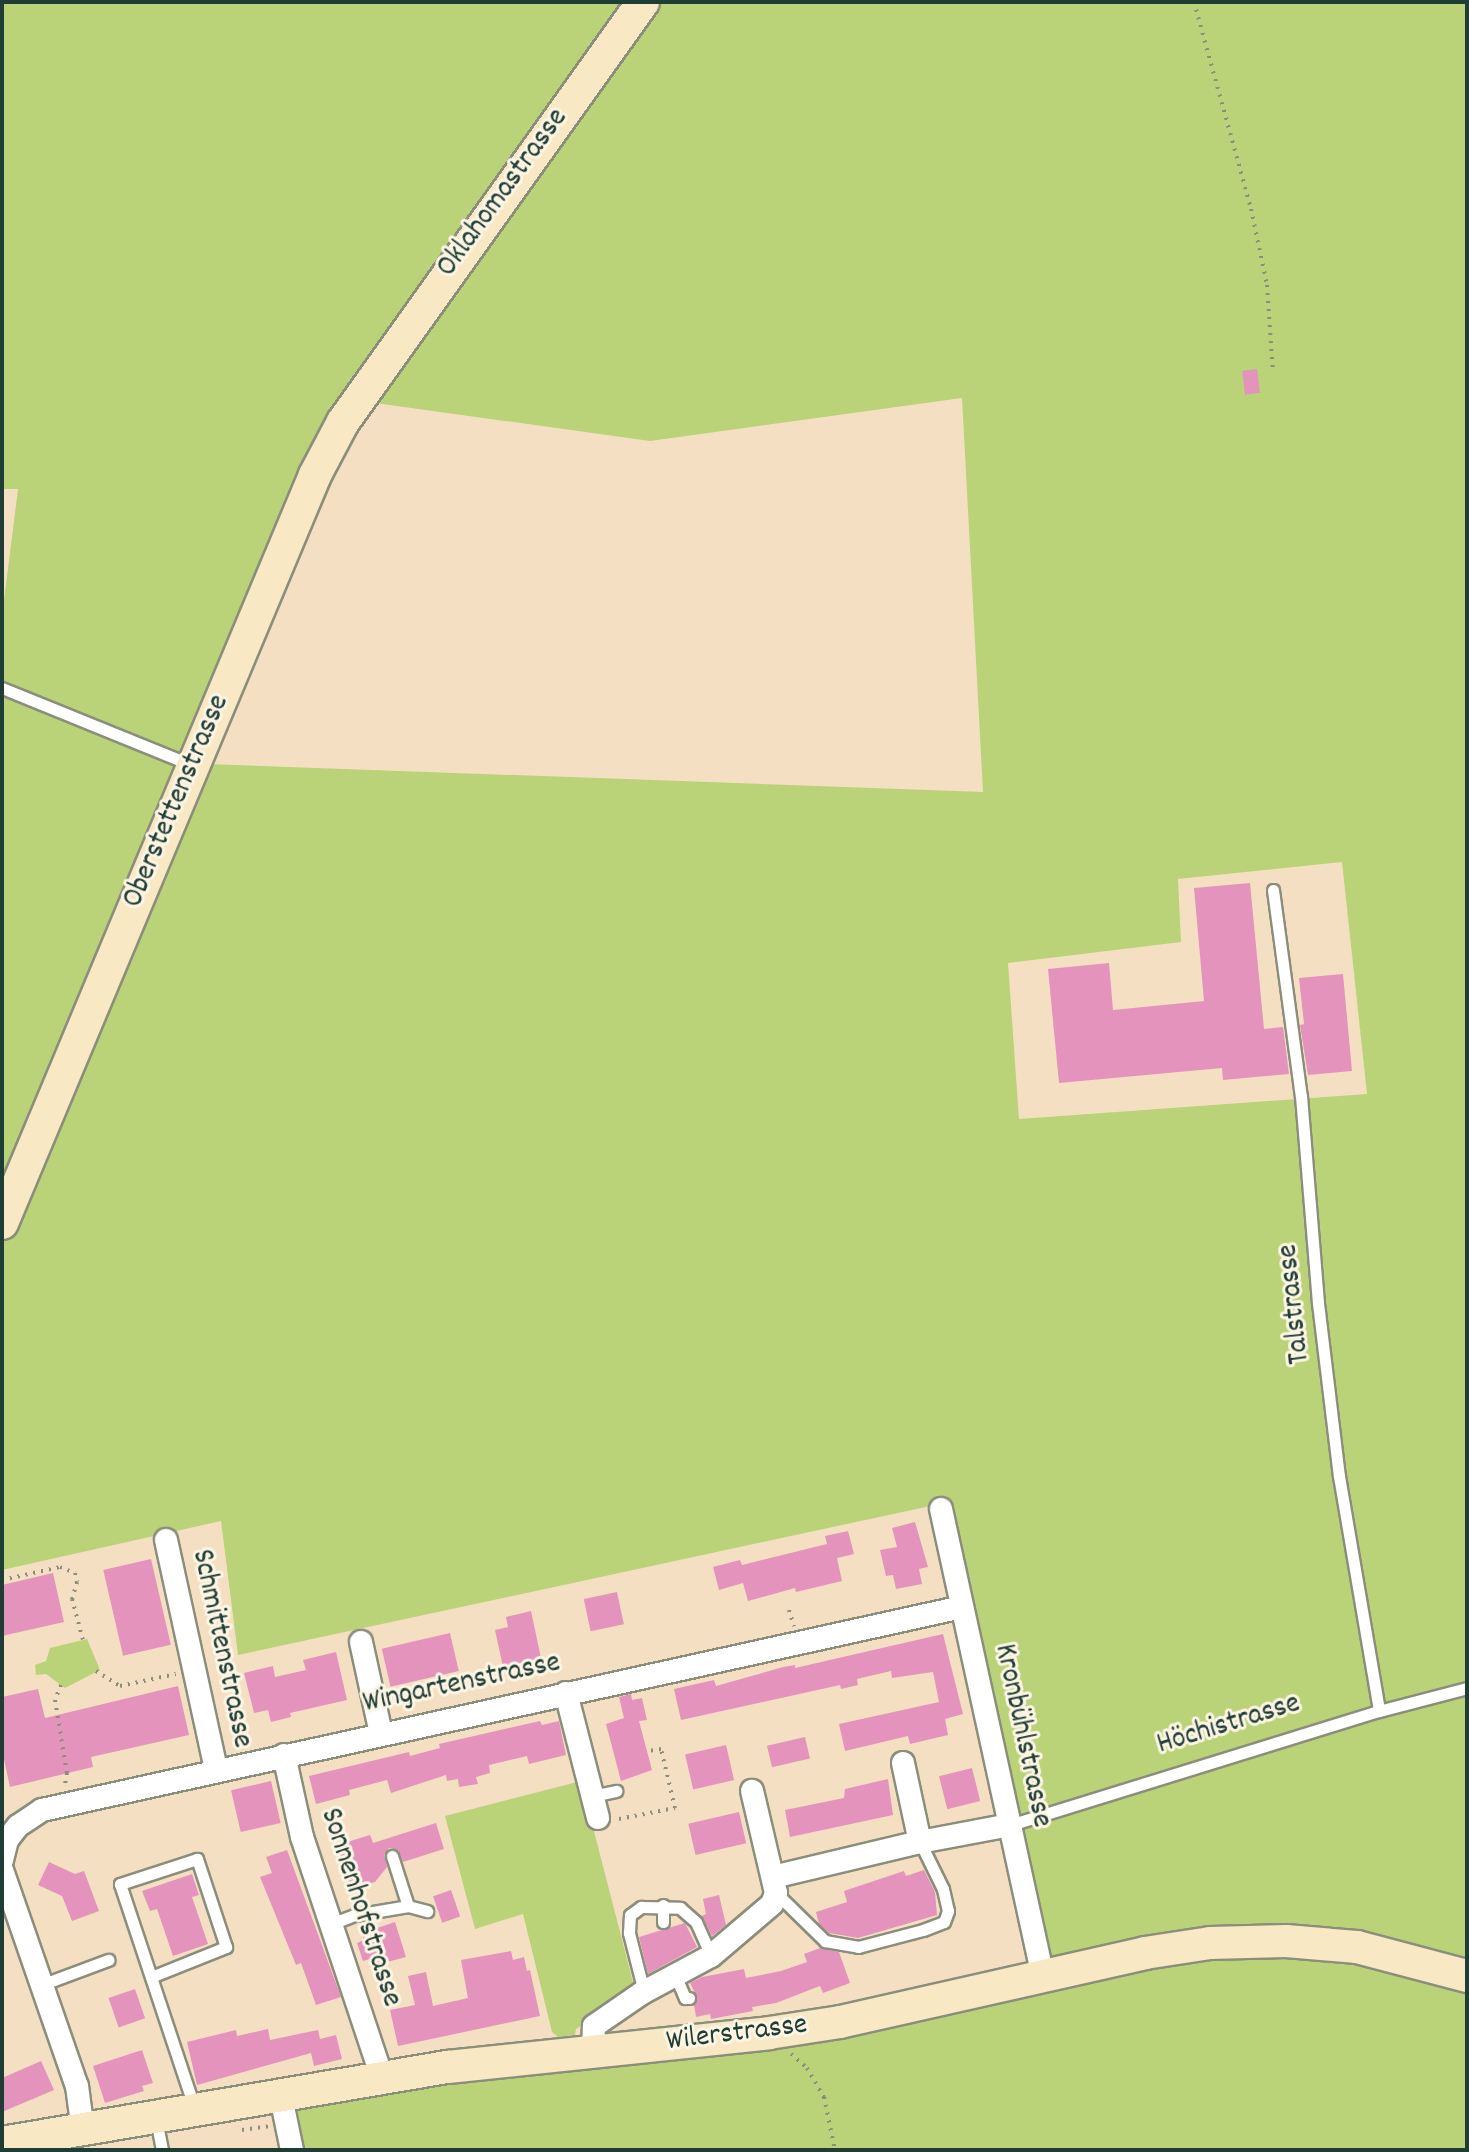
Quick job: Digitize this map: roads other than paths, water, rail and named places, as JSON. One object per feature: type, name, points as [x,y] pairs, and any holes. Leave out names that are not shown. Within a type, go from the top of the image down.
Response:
[{"type":"main road","name":"Oklahomastrasse","points":[[365,386],[643,2]]},
{"type":"main road","name":"Oberstettenstrasse","points":[[2,1223],[315,475],[365,386]]},
{"type":"main road","name":"Wilerstrasse","points":[[2,2143],[83,2131],[159,2134],[196,2112],[382,2077],[769,2033],[840,2022],[1178,1947],[1243,1941],[1357,1947],[1467,1976]]},
{"type":"street","name":"Kronbühlstrasse","points":[[941,1509],[1043,1976]]},
{"type":"street","name":"Schmittenstrasse","points":[[166,1540],[216,1770]]},
{"type":"street","name":"Wingartenstrasse","points":[[2,1860],[8,1828],[42,1810],[123,1799],[171,1787],[216,1770],[962,1607]]},
{"type":"street","points":[[361,1642],[381,1734]]},
{"type":"street","points":[[566,1693],[592,1796],[608,1819]]},
{"type":"street","name":"Sonnenhofstrasse","points":[[284,1755],[302,1837],[382,2077]]},
{"type":"street","points":[[903,1763],[920,1842]]},
{"type":"street","points":[[752,1791],[774,1891]]},
{"type":"street","points":[[593,2051],[594,2026],[644,1992],[711,1956],[774,1891],[920,1842],[1010,1825]]},
{"type":"street","points":[[2,1870],[77,2086],[83,2131]]},
{"type":"street","points":[[281,2097],[292,2150]]},
{"type":"lane","points":[[2,688],[193,766]]},
{"type":"lane","name":"Talstrasse","points":[[1273,890],[1301,1096],[1318,1303],[1339,1476],[1379,1711]]},
{"type":"lane","name":"Höchistrasse","points":[[1010,1825],[1379,1711],[1467,1688]]},
{"type":"lane","points":[[592,1796],[616,1791]]},
{"type":"lane","points":[[774,1891],[825,1941],[858,1947],[923,1930],[944,1922],[948,1911],[934,1867],[920,1842]]},
{"type":"lane","points":[[392,1856],[408,1906]]},
{"type":"lane","points":[[151,1977],[226,1947],[197,1859],[120,1884],[151,1977],[196,2112]]},
{"type":"lane","points":[[663,1905],[663,1922]]},
{"type":"lane","points":[[644,1992],[633,1957],[630,1915],[641,1907],[663,1905],[680,1908],[696,1922],[711,1956]]},
{"type":"lane","points":[[331,1924],[355,1915],[408,1906],[427,1911]]},
{"type":"lane","points":[[41,1986],[108,1960]]},
{"type":"lane","points":[[676,1977],[685,1998],[689,1998]]}]
